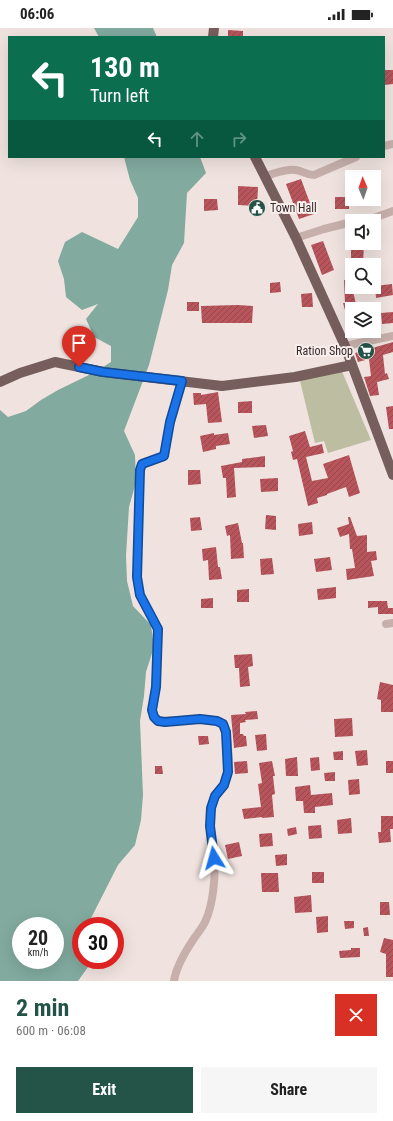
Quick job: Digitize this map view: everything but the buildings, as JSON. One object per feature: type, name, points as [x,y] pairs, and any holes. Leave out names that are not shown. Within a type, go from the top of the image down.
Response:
[{"type":"main road","points":[[255,158],[296,238],[344,346],[393,475]]},
{"type":"main road","points":[[0,382],[10,377],[55,362],[103,372],[222,386],[295,377],[352,366]]},
{"type":"street","points":[[264,176],[292,169],[298,170],[307,175],[314,175],[354,158]]},
{"type":"street","points":[[381,215],[393,211]]},
{"type":"street","points":[[296,238],[345,224]]},
{"type":"street","points":[[344,346],[393,336]]},
{"type":"street","points":[[174,981],[176,972],[193,940],[205,922],[208,912],[214,888],[214,858],[210,826],[211,808],[215,796],[224,785],[228,772],[226,732],[223,724],[217,721],[200,719],[158,721],[154,717],[152,710],[156,687],[158,629],[140,595],[137,577],[140,470],[142,464],[164,456],[170,422],[182,381]]},
{"type":"green space","points":[[341,369],[371,440],[328,453],[324,441],[315,443],[300,381]]},
{"type":"water","points":[[94,28],[153,28],[157,36],[98,36]]},
{"type":"water","points":[[124,158],[200,158],[206,173],[187,193],[184,243],[172,265],[168,290],[149,365],[124,431],[135,455],[136,482],[129,507],[126,556],[127,581],[133,606],[151,625],[154,647],[146,672],[140,721],[143,795],[141,820],[135,845],[118,865],[92,917],[72,917],[72,969],[87,969],[78,981],[0,981],[0,410],[8,417],[26,411],[58,390],[95,372],[111,362],[111,346],[94,337],[86,319],[98,304],[82,310],[66,297],[64,279],[58,261],[65,242],[82,232],[118,249],[138,217],[138,198],[130,180]]},
{"type":"place","name":"Town Hall","points":[[257,208]]},
{"type":"place","name":"Ration Shop","points":[[366,351]]},
{"type":"route","points":[[79,367],[103,372],[182,381],[170,422],[164,456],[142,464],[140,470],[137,577],[140,595],[158,629],[156,687],[152,710],[154,717],[158,721],[165,722],[200,719],[217,721],[223,724],[226,732],[228,743],[228,772],[224,785],[215,796],[211,808],[210,826],[214,858]]}]
